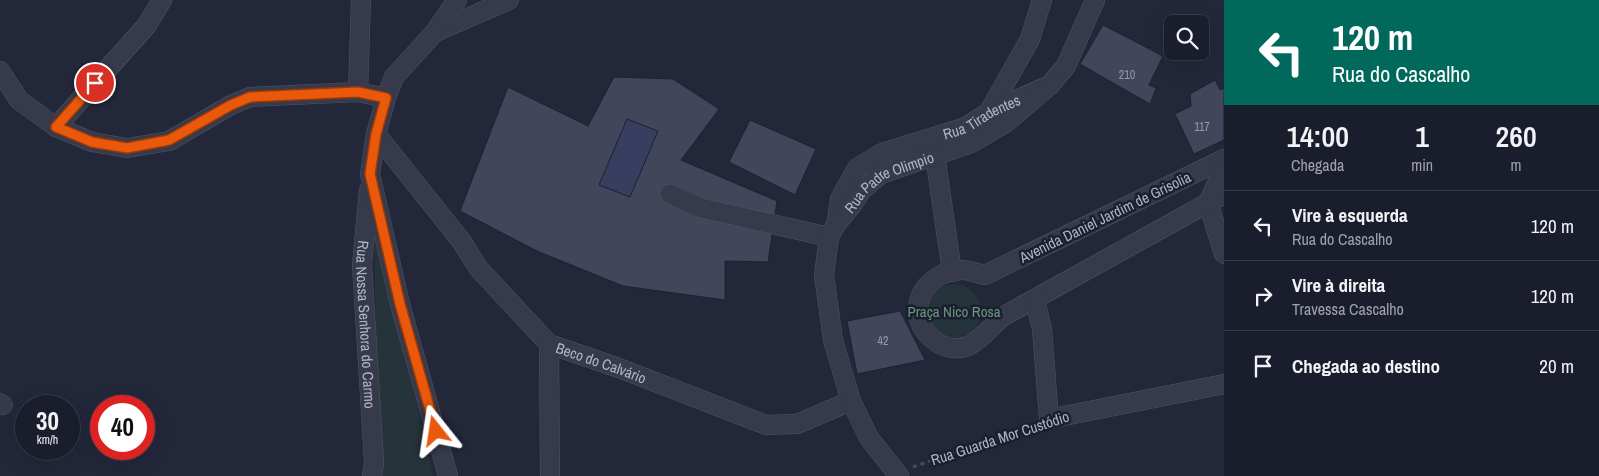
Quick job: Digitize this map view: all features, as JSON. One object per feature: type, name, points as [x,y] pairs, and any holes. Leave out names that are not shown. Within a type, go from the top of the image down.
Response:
[{"type":"street","points":[[56,127],[147,25],[162,0]]},
{"type":"street","points":[[358,92],[361,0]]},
{"type":"street","points":[[436,32],[457,0]]},
{"type":"street","points":[[436,32],[509,0]]},
{"type":"street","points":[[989,112],[1030,39],[1042,0]]},
{"type":"street","name":"Rua Tiradentes","points":[[833,230],[840,199],[857,168],[882,153],[966,127],[989,112],[1050,85],[1066,66],[1095,0]]},
{"type":"street","name":"Rua Nossa Senhora do Carmo","points":[[372,476],[374,462],[362,265],[370,174],[376,134],[394,77],[436,32]]},
{"type":"street","points":[[0,71],[19,100],[56,127],[92,142],[127,148],[169,140],[231,105],[250,97],[358,92],[386,98]]},
{"type":"street","name":"Rua Padre Olimpio","points":[[833,230],[861,191],[881,174],[971,143],[1006,122],[1050,85]]},
{"type":"street","name":"Beco do Calvário","points":[[376,134],[462,242],[479,270],[549,344],[619,368],[766,425],[797,424],[851,400]]},
{"type":"street","points":[[935,155],[952,272],[937,278],[923,291],[918,303],[918,316],[921,327],[931,338],[943,346],[957,348],[970,345],[1002,317],[1216,199],[1224,254]]},
{"type":"street","name":"Avenida Daniel Jardim de Grisolia","points":[[952,272],[964,270],[985,275],[1224,159]]},
{"type":"street","name":"Avenida Daniel Jardim de Grisolia","points":[[1216,199],[1224,168]]},
{"type":"street","points":[[370,174],[400,304],[448,476]]},
{"type":"street","points":[[670,194],[701,208],[833,230],[824,275],[833,340],[851,400],[869,438],[897,475]]},
{"type":"street","points":[[1035,300],[1042,329],[1049,419]]},
{"type":"street","points":[[549,344],[550,476]]},
{"type":"street","name":"Rua Guarda Mor Custódio","points":[[1049,419],[1224,384]]},
{"type":"path","name":"Rua Guarda Mor Custódio","points":[[897,475],[1049,419]]},
{"type":"green space","points":[[374,234],[423,430],[433,476],[378,476]]},
{"type":"green space","name":"Praça Nico Rosa","points":[[954,284],[964,286],[973,292],[979,301],[981,311],[979,321],[973,330],[964,336],[954,338],[944,336],[935,330],[929,321],[927,311],[929,301],[935,292],[944,286]]},
{"type":"water","points":[[627,119],[658,131],[630,197],[599,185]]},
{"type":"building","points":[[1103,25],[1163,56],[1149,85],[1156,88],[1150,104],[1080,64]]},
{"type":"building","points":[[614,77],[673,79],[719,109],[681,160],[777,201],[768,262],[725,261],[725,300],[623,286],[537,251],[460,211],[508,87],[588,126]],"holes":[[[627,119],[658,131],[630,197],[599,185]]]},
{"type":"building","points":[[1215,80],[1220,90],[1224,88],[1224,140],[1194,154],[1175,114],[1191,106],[1190,94]]},
{"type":"building","points":[[750,120],[816,149],[795,195],[729,162]]},
{"type":"building","points":[[900,311],[925,360],[857,374],[847,321]]},
{"type":"route","points":[[95,83],[56,127],[92,142],[127,148],[169,140],[231,105],[250,97],[358,92],[386,98],[376,134],[370,174],[400,304],[436,431]]}]
